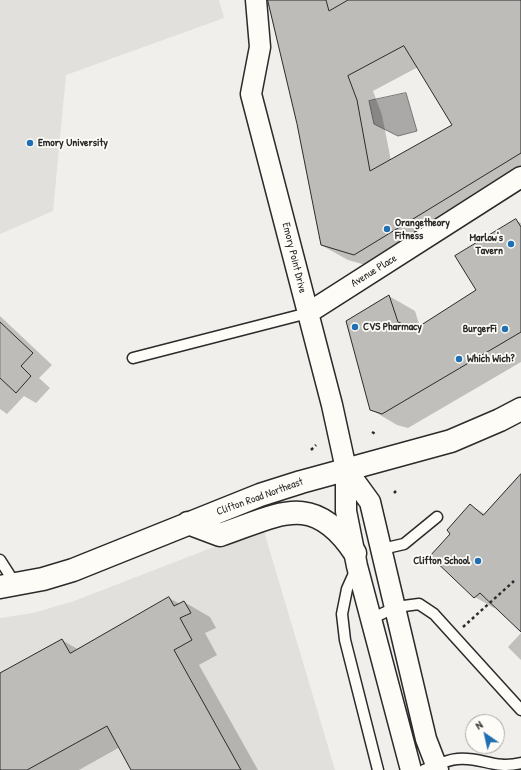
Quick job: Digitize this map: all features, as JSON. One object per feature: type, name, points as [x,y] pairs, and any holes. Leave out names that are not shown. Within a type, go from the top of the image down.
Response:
[{"type":"main road","name":"Clifton Road Northeast","points":[[8,586],[73,570],[188,523],[281,488],[451,441],[500,420],[521,409]]},
{"type":"main road","points":[[188,523],[220,535],[279,515],[303,512],[328,521],[343,536],[356,560]]},
{"type":"street","name":"Emory Point Drive","points":[[256,0],[260,47],[251,94],[332,404],[346,469]]},
{"type":"street","name":"Avenue Place","points":[[308,312],[521,177]]},
{"type":"street","points":[[346,469],[370,502],[396,607],[432,768]]},
{"type":"street","points":[[346,469],[346,511],[356,560],[411,770]]},
{"type":"lane","points":[[133,358],[308,312]]},
{"type":"lane","points":[[382,549],[404,544],[437,517]]},
{"type":"lane","points":[[0,560],[8,586]]},
{"type":"lane","points":[[356,560],[347,589],[342,614],[345,640],[378,770]]},
{"type":"lane","points":[[371,619],[396,607],[419,604],[434,614],[452,636],[521,710]]},
{"type":"lane","points":[[432,768],[457,759],[472,761],[499,769],[513,768],[521,764]]},
{"type":"path","points":[[372,432],[376,435]]},
{"type":"path","points":[[311,450],[316,445]]},
{"type":"path","points":[[452,636],[514,581]]},
{"type":"shaded area","name":"Emory University","points":[[0,0],[219,0],[224,18],[66,75],[53,211],[0,234]]},
{"type":"shaded area","points":[[406,93],[417,131],[398,136],[374,124],[369,101]]},
{"type":"shaded area","points":[[263,528],[335,770],[0,770],[0,618],[33,613],[74,601]]},
{"type":"building","points":[[268,0],[326,0],[329,11],[348,0],[521,0],[521,153],[354,255],[321,245],[297,124]],"holes":[[[404,46],[452,125],[370,171],[357,100],[348,76]]]},
{"type":"building","points":[[516,219],[521,227],[521,332],[382,414],[370,410],[346,321],[389,295],[398,322],[415,329],[476,290],[455,256]]},
{"type":"building","points":[[0,322],[33,353],[21,366],[31,376],[16,393],[0,378]]},
{"type":"building","name":"Clifton School","points":[[521,474],[521,632],[480,593],[474,598],[430,556],[450,534],[447,530],[470,504],[483,515]]},
{"type":"building","points":[[169,597],[174,606],[184,601],[191,613],[180,618],[192,640],[174,650],[241,770],[131,770],[107,726],[27,770],[0,770],[0,673],[62,639],[70,653]]},
{"type":"place","name":"Emory University","points":[[30,143]]},
{"type":"place","name":"Orangetheory Fitness","points":[[387,229]]},
{"type":"place","name":"Marlow's Tavern","points":[[511,244]]},
{"type":"place","name":"CVS Pharmacy","points":[[355,327]]},
{"type":"place","name":"BurgerFi","points":[[505,329]]},
{"type":"place","name":"Which Wich?","points":[[459,359]]},
{"type":"place","name":"Clifton School","points":[[478,561]]}]
